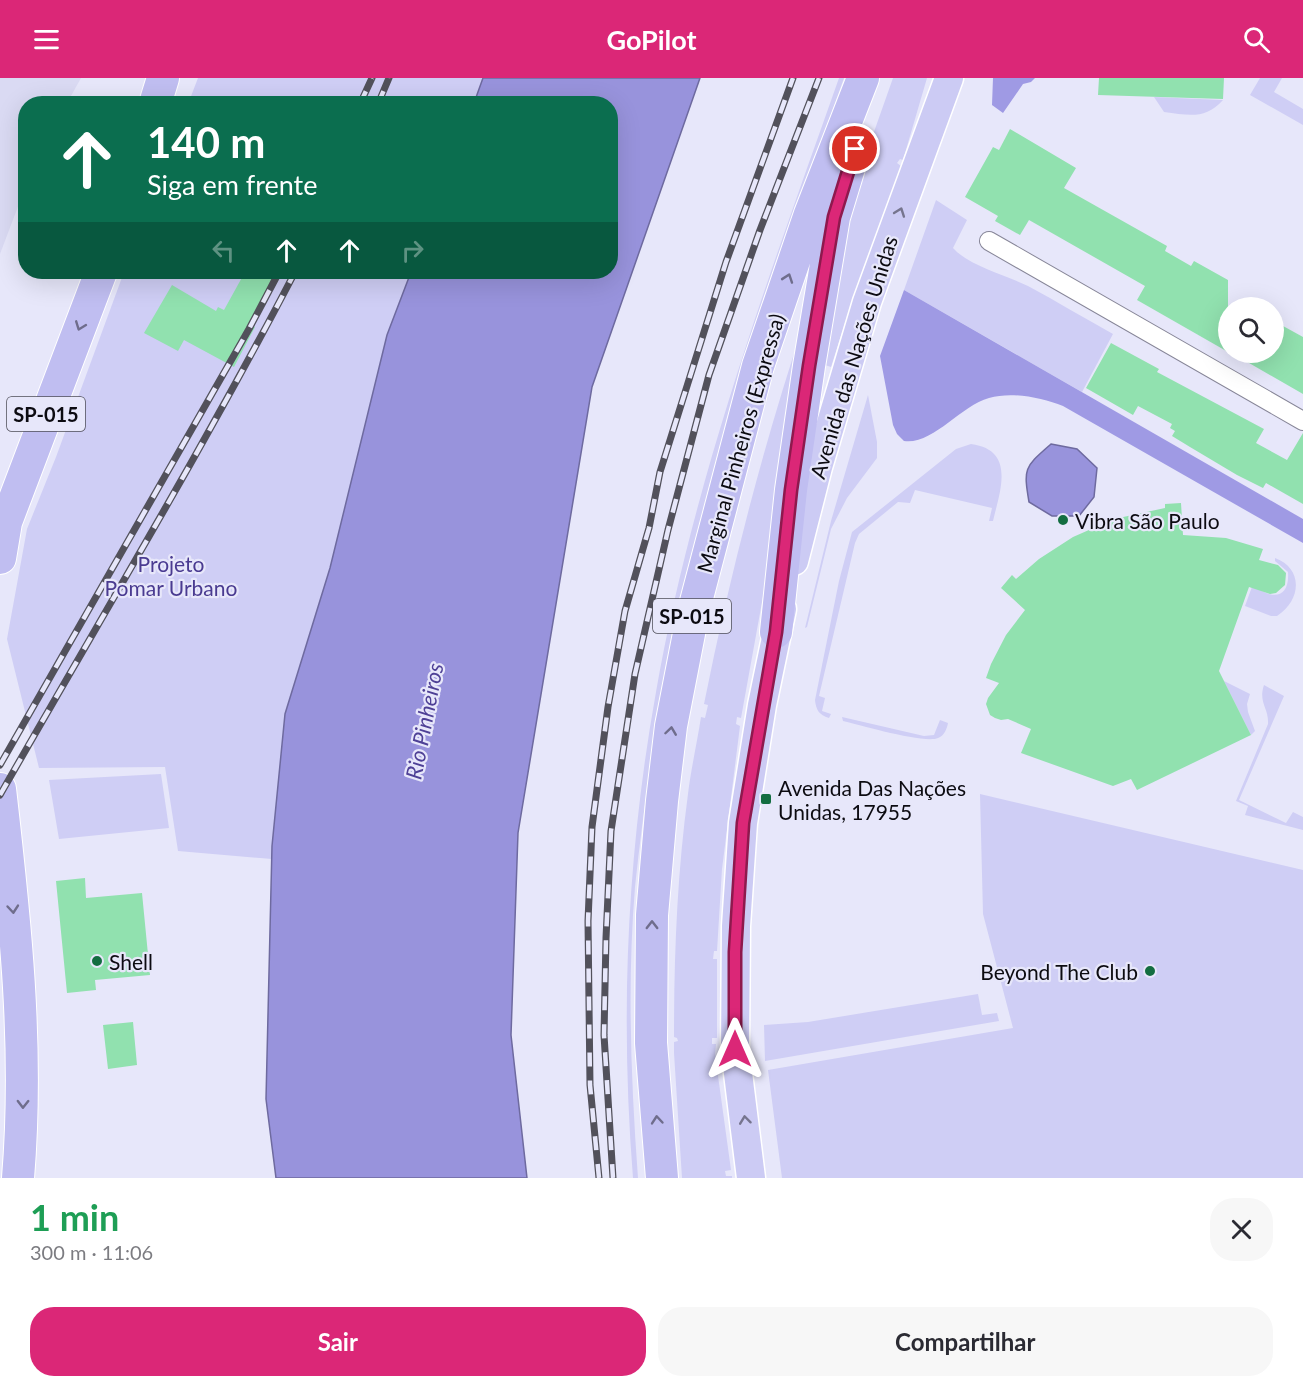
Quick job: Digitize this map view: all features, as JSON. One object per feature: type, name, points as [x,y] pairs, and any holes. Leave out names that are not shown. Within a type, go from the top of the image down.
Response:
[{"type":"highway","points":[[158,96],[163,78]]},
{"type":"highway","name":"Marginal Pinheiros (Expressa)","points":[[662,1178],[651,1043],[652,915],[671,726],[693,613],[758,366],[810,214],[863,78]]},
{"type":"highway","points":[[776,632],[792,479],[834,217],[876,78]]},
{"type":"highway","name":"Avenida das Nações Unidas","points":[[751,1178],[735,1049],[736,926],[743,823],[776,632],[818,467],[867,302],[949,78]]},
{"type":"highway","name":"SP-015","points":[[0,558],[6,522],[98,279]]},
{"type":"highway","points":[[0,789],[9,864],[22,1021],[23,1122],[18,1178]]},
{"type":"street","points":[[988,241],[1303,421]]},
{"type":"shaded area","points":[[0,78],[81,78],[71,96],[18,96],[18,206],[0,254]]},
{"type":"shaded area","points":[[993,78],[1035,78],[1023,84],[1003,113],[992,105]]},
{"type":"shaded area","points":[[904,290],[1303,519],[1303,543],[1063,406],[1046,400],[1017,395],[989,398],[978,402],[925,437],[915,441],[904,441],[897,434],[893,425],[880,356]]},
{"type":"green space","points":[[198,78],[483,78],[477,96],[191,96]]},
{"type":"green space","points":[[839,78],[844,78],[813,165],[658,716],[640,844],[633,923],[631,1033],[638,1178],[633,1178],[627,1056],[629,934],[638,813],[656,692],[690,535],[711,458],[760,305]]},
{"type":"green space","points":[[893,78],[927,78],[903,160],[900,159],[897,163],[901,166],[853,298],[831,367],[822,364],[834,286],[867,152],[870,152],[871,147],[869,146]]},
{"type":"green space","points":[[1260,78],[1282,78],[1274,92],[1303,109],[1303,125],[1250,95]]},
{"type":"green space","points":[[1154,97],[1223,100],[1210,111],[1189,115],[1164,112]]},
{"type":"green space","points":[[936,200],[967,220],[953,248],[960,254],[978,265],[1028,286],[1113,334],[1082,392],[904,290]]},
{"type":"green space","name":"Projeto Pomar Urbano","points":[[121,279],[408,279],[387,335],[330,568],[285,714],[272,859],[178,851],[165,767],[39,768],[7,639],[27,529]]},
{"type":"green space","points":[[805,320],[779,508],[741,718],[737,717],[736,724],[740,726],[722,869],[717,951],[714,951],[713,959],[717,959],[717,1038],[712,1038],[712,1044],[716,1044],[715,1054],[731,1170],[725,1171],[726,1176],[732,1176],[732,1178],[682,1178],[674,1053],[674,1042],[678,1041],[674,1037],[675,976],[679,885],[689,785],[701,717],[705,718],[708,705],[704,704],[736,559],[761,463]]},
{"type":"green space","points":[[868,395],[877,442],[877,458],[847,498],[831,529],[805,628],[831,521]]},
{"type":"green space","points":[[971,444],[985,448],[994,454],[1000,463],[1001,485],[993,521],[989,521],[992,508],[915,490],[910,503],[898,502],[859,534],[819,696],[825,698],[822,711],[831,714],[829,718],[820,714],[815,700],[839,581],[852,532],[956,449]]},
{"type":"green space","points":[[1275,558],[1291,569],[1296,585],[1291,602],[1277,616],[1271,616],[1245,606],[1253,584],[1272,595],[1286,588],[1288,572],[1275,561]]},
{"type":"green space","points":[[1224,681],[1250,694],[1247,704],[1248,712],[1255,731],[1251,735]]},
{"type":"green space","points":[[1264,685],[1284,696],[1239,800],[1286,823],[1293,812],[1303,817],[1303,830],[1245,815],[1248,806],[1236,801],[1268,724],[1262,696]]},
{"type":"green space","points":[[842,717],[924,736],[934,735],[940,720],[948,723],[942,736],[931,739],[877,730],[843,721]]},
{"type":"green space","points":[[161,774],[169,828],[59,839],[49,780]]},
{"type":"green space","name":"Beyond The Club","points":[[980,794],[1303,870],[1303,1178],[782,1178],[768,1070],[1013,1028],[983,914]]},
{"type":"green space","points":[[978,994],[982,1015],[997,1013],[999,1021],[765,1061],[764,1025],[808,1022]]},
{"type":"water","name":"Rio Pinheiros","points":[[483,78],[700,78],[592,387],[518,833],[511,1035],[527,1178],[276,1178],[266,1099],[272,846],[285,714],[330,568],[387,335],[408,279],[618,279],[618,96],[477,96]]},
{"type":"water","points":[[1051,444],[1077,449],[1097,468],[1094,497],[1079,516],[1052,516],[1029,502],[1026,474],[1031,463]]},
{"type":"building","points":[[1099,78],[1224,78],[1223,99],[1098,95]]},
{"type":"building","points":[[1010,129],[1076,168],[1064,188],[1167,246],[1165,251],[1191,266],[1194,261],[1228,280],[1228,297],[1218,297],[1218,346],[1137,300],[1145,286],[1029,220],[1020,235],[995,221],[998,216],[965,197],[993,147],[999,150]]},
{"type":"building","points":[[241,279],[279,279],[252,326],[255,327],[234,367],[184,340],[178,351],[144,333],[172,285],[216,311],[218,307],[224,310]]},
{"type":"building","points":[[1284,327],[1303,337],[1303,394],[1249,363],[1284,363]]},
{"type":"building","points":[[1111,343],[1159,369],[1157,372],[1264,429],[1256,443],[1287,460],[1303,433],[1303,504],[1266,483],[1263,488],[1237,475],[1190,447],[1172,436],[1175,431],[1170,428],[1172,424],[1138,406],[1133,415],[1086,388]]},
{"type":"building","points":[[1181,503],[1183,535],[1226,538],[1263,549],[1259,560],[1278,565],[1286,573],[1285,585],[1276,593],[1270,594],[1249,587],[1219,671],[1251,735],[1137,790],[1131,779],[1113,786],[1021,753],[1031,729],[1008,719],[995,718],[990,715],[986,704],[999,683],[986,678],[991,664],[1006,635],[1025,610],[1001,588],[1012,575],[1016,579],[1039,559],[1073,537],[1114,519],[1165,508],[1165,504]]},
{"type":"building","points":[[85,878],[86,898],[142,893],[150,975],[95,980],[96,990],[67,993],[56,881]]},
{"type":"building","points":[[133,1022],[137,1065],[108,1069],[103,1025]]},
{"type":"railway","points":[[364,96],[372,78]]},
{"type":"railway","points":[[381,96],[389,78]]},
{"type":"railway","points":[[599,1178],[590,1085],[588,921],[592,827],[608,707],[625,611],[649,528],[660,472],[726,262],[793,78]]},
{"type":"railway","points":[[613,1178],[604,1035],[606,938],[611,831],[635,674],[668,530],[709,375],[760,230],[819,78]]},
{"type":"railway","points":[[0,765],[275,279]]},
{"type":"railway","points":[[0,795],[187,469],[291,279]]},
{"type":"place","name":"Vibra São Paulo","points":[[1063,520]]},
{"type":"place","name":"Avenida Das Nações Unidas, 17955","points":[[766,799]]},
{"type":"place","name":"Shell","points":[[97,961]]},
{"type":"place","name":"Beyond The Club","points":[[1150,971]]},
{"type":"route","points":[[735,1049],[735,952],[743,823],[776,632],[791,490],[809,366],[834,217],[855,149]]}]
